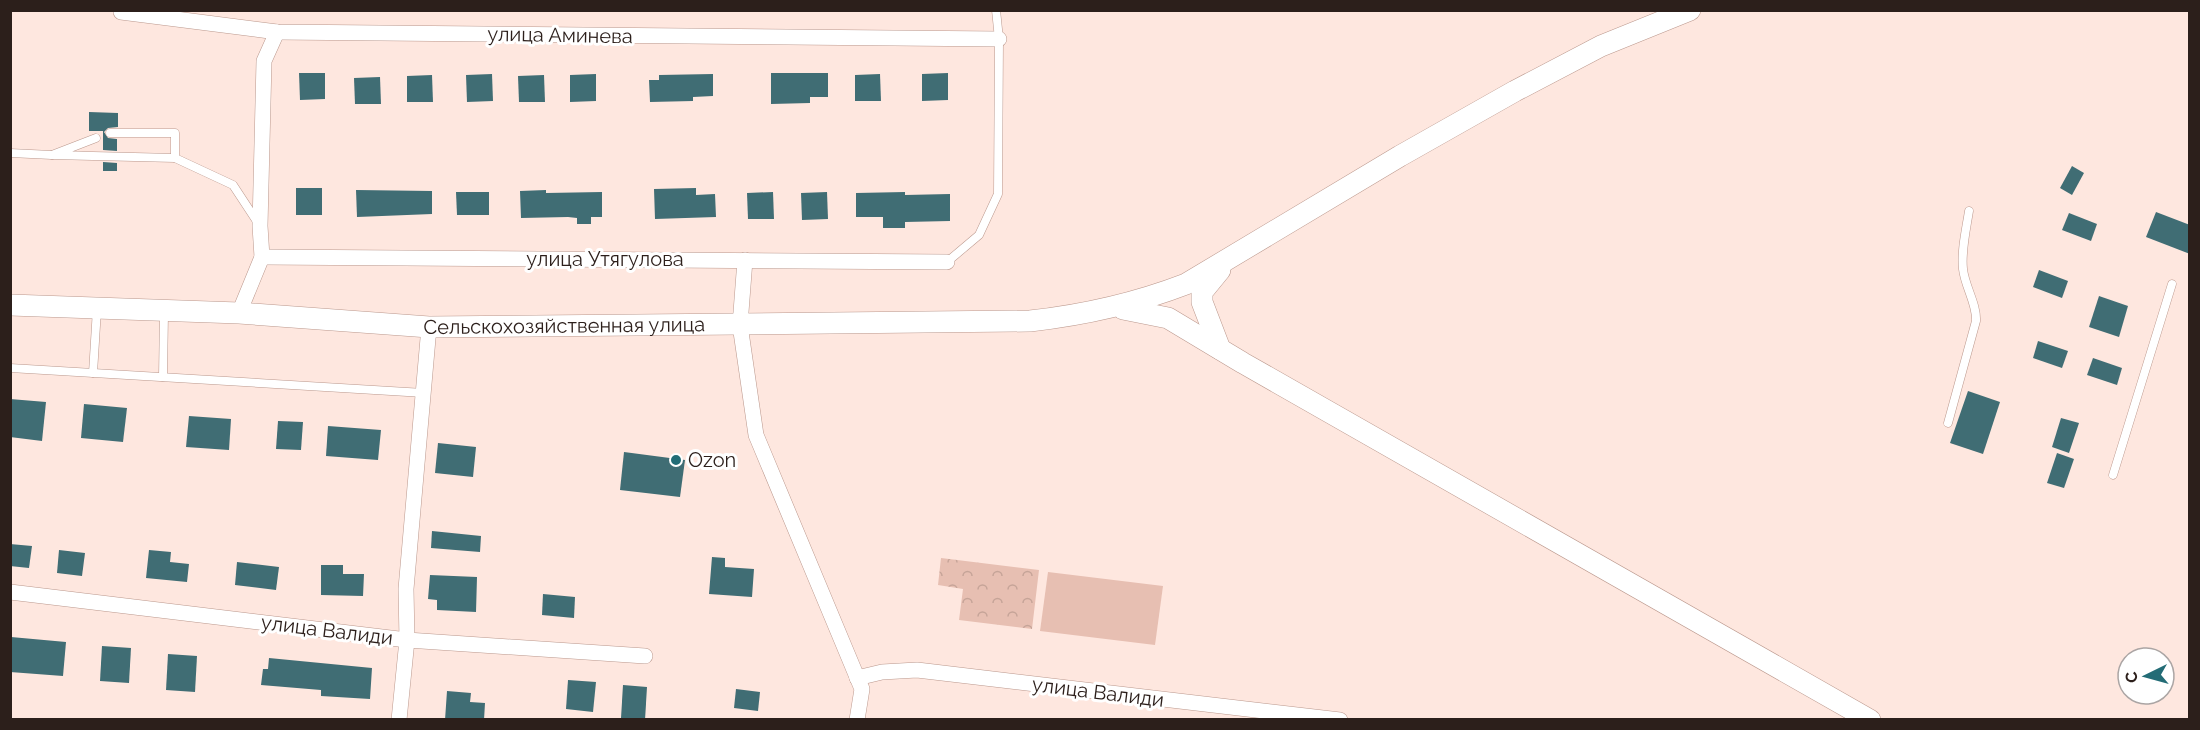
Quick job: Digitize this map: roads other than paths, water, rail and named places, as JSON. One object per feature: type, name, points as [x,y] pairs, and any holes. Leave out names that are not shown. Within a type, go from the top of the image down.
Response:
[{"type":"main road","name":"Сельскохозяйственная улица","points":[[10,305],[240,313],[429,327],[1029,321],[1084,315],[1186,284],[1515,91],[1601,46],[1690,10]]},
{"type":"main road","points":[[1220,349],[1204,311],[1202,292],[1235,254]]},
{"type":"main road","points":[[1116,307],[1168,318],[1870,720]]},
{"type":"street","name":"улица Аминева","points":[[121,12],[277,32],[999,39]]},
{"type":"street","points":[[240,313],[262,257],[260,226],[264,60],[277,32]]},
{"type":"street","name":"улица Утягулова","points":[[262,257],[947,262]]},
{"type":"street","points":[[745,260],[740,325],[756,435],[862,689],[857,720]]},
{"type":"street","points":[[399,720],[407,640],[406,589],[429,327]]},
{"type":"street","name":"улица Валиди","points":[[10,592],[407,640],[645,656]]},
{"type":"street","name":"улица Валиди","points":[[857,678],[882,672],[917,670],[1340,720]]},
{"type":"lane","points":[[947,262],[979,235],[998,194],[999,39],[996,10]]},
{"type":"lane","points":[[110,133],[175,133],[175,158]]},
{"type":"lane","points":[[52,155],[96,138]]},
{"type":"lane","points":[[10,153],[175,158],[233,185],[260,226]]},
{"type":"lane","points":[[1948,423],[1977,312],[1965,282],[1962,259],[1969,212]]},
{"type":"lane","points":[[2113,475],[2172,284]]},
{"type":"lane","points":[[93,373],[97,308]]},
{"type":"lane","points":[[163,377],[164,311]]},
{"type":"lane","points":[[10,368],[424,393]]},
{"type":"place","name":"Ozon","points":[[676,460]]}]
